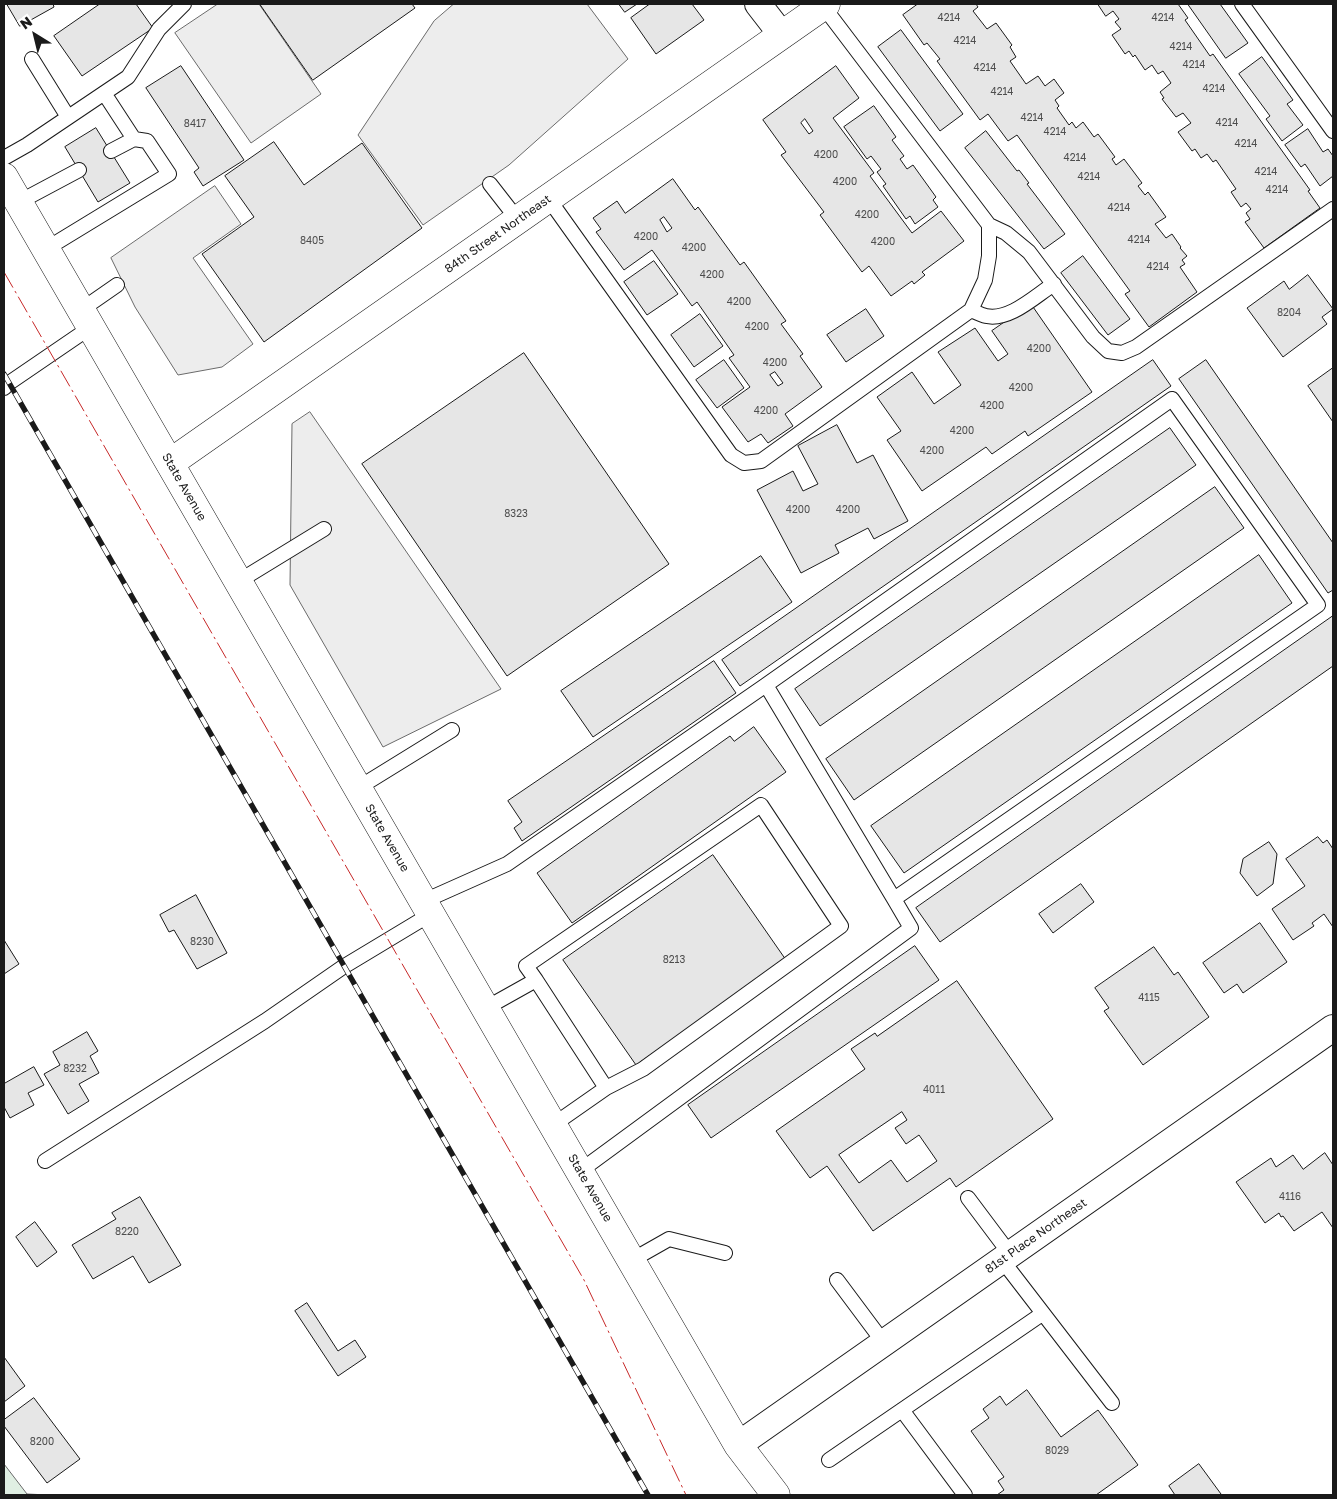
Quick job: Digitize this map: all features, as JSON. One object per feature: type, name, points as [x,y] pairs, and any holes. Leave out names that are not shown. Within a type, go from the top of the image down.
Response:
[{"type":"main road","name":"84th Street Northeast","points":[[170,463],[825,5]]},
{"type":"main road","name":"State Avenue","points":[[4,177],[738,1445],[776,1495]]},
{"type":"street","points":[[758,4],[782,35]]},
{"type":"street","name":"81st Place Northeast","points":[[738,1445],[1333,1028]]},
{"type":"lane","points":[[4,158],[27,146],[128,77],[159,29],[184,4]]},
{"type":"lane","points":[[1242,4],[1333,131]]},
{"type":"lane","points":[[825,5],[989,225],[1006,233],[1029,252],[1093,337],[1108,351],[1122,353],[1136,347],[1333,210]]},
{"type":"lane","points":[[32,59],[68,117]]},
{"type":"lane","points":[[104,93],[134,139]]},
{"type":"lane","points":[[46,249],[169,174],[147,141],[134,139],[111,151]]},
{"type":"lane","points":[[19,202],[79,170]]},
{"type":"lane","points":[[490,184],[518,220]]},
{"type":"lane","points":[[548,198],[731,455],[744,462],[761,461],[971,310],[985,280],[989,225]]},
{"type":"lane","points":[[971,310],[987,316],[1002,316],[1014,312],[1054,284]]},
{"type":"lane","points":[[4,388],[86,318],[116,285]]},
{"type":"lane","points":[[45,1161],[265,1021],[428,907],[507,864],[766,685],[1172,399],[1318,605],[894,899]]},
{"type":"lane","points":[[239,581],[324,529]]},
{"type":"lane","points":[[580,1171],[911,928],[766,685]]},
{"type":"lane","points":[[358,788],[452,730]]},
{"type":"lane","points":[[553,1125],[606,1088],[643,1069],[841,926],[761,805],[526,966],[606,1088]]},
{"type":"lane","points":[[486,1008],[536,980]]},
{"type":"lane","points":[[968,1198],[1042,1314],[1112,1403]]},
{"type":"lane","points":[[632,1260],[668,1239],[726,1253]]},
{"type":"lane","points":[[837,1280],[884,1343]]},
{"type":"lane","points":[[829,1460],[1042,1314]]},
{"type":"lane","points":[[902,1410],[965,1495]]},
{"type":"green space","points":[[4,1464],[27,1494],[48,1495],[4,1495]]},
{"type":"shaded area","points":[[218,4],[259,4],[321,94],[251,143],[175,33]]},
{"type":"shaded area","points":[[454,4],[587,4],[628,59],[509,165],[423,225],[358,135],[434,21]]},
{"type":"shaded area","points":[[215,186],[241,224],[193,258],[253,344],[222,367],[178,375],[135,307],[111,258]]},
{"type":"shaded area","points":[[310,412],[501,689],[383,747],[290,585],[292,424]]},
{"type":"building","points":[[7,4],[53,4],[54,7],[20,26]]},
{"type":"building","points":[[100,4],[136,4],[153,28],[82,76],[54,36]]},
{"type":"building","points":[[260,4],[412,4],[415,8],[313,80]]},
{"type":"building","points":[[619,4],[637,4],[625,12]]},
{"type":"building","points":[[650,4],[692,4],[704,20],[656,54],[631,18]]},
{"type":"building","points":[[918,4],[976,4],[978,7],[973,11],[987,29],[996,23],[1012,45],[1010,47],[1016,57],[1010,61],[1026,84],[1038,76],[1045,86],[1054,79],[1064,93],[1055,100],[1059,106],[1057,108],[1069,125],[1072,122],[1076,128],[1083,122],[1094,137],[1098,134],[1115,157],[1112,159],[1116,165],[1124,159],[1142,183],[1138,186],[1145,195],[1148,192],[1166,217],[1155,224],[1166,238],[1172,234],[1187,256],[1182,260],[1185,264],[1180,267],[1197,292],[1149,327],[1125,294],[1130,291],[1017,135],[1008,141],[988,114],[980,120],[937,61],[940,59],[927,43],[924,45],[903,15]]},
{"type":"building","points":[[1098,4],[1178,4],[1188,18],[1185,20],[1210,56],[1213,54],[1310,190],[1308,191],[1320,208],[1264,248],[1245,222],[1250,219],[1246,213],[1251,209],[1246,203],[1241,207],[1231,192],[1236,189],[1216,160],[1213,162],[1207,154],[1201,158],[1195,149],[1192,151],[1178,132],[1191,123],[1183,113],[1176,117],[1162,99],[1164,98],[1160,92],[1171,83],[1163,71],[1158,74],[1152,65],[1145,70],[1135,55],[1133,57],[1129,51],[1125,54],[1112,35],[1121,29],[1115,22],[1119,19],[1113,11],[1106,16]]},
{"type":"building","points":[[1188,4],[1220,4],[1248,43],[1226,58]]},
{"type":"building","points":[[901,30],[963,114],[940,131],[878,47]]},
{"type":"building","points":[[1262,57],[1293,100],[1287,104],[1303,125],[1282,141],[1266,119],[1270,116],[1239,74]]},
{"type":"building","points":[[181,66],[244,160],[203,186],[194,172],[199,168],[146,88]]},
{"type":"building","points":[[836,66],[859,98],[833,118],[874,173],[870,176],[912,233],[941,211],[964,241],[922,272],[925,275],[914,284],[912,281],[891,296],[869,266],[862,272],[820,215],[824,212],[781,155],[786,152],[763,120]],"holes":[[[805,119],[813,131],[809,134],[801,123]]]},
{"type":"building","points":[[874,106],[896,137],[892,140],[904,156],[900,159],[907,169],[913,165],[936,197],[933,200],[938,207],[915,224],[910,216],[906,219],[883,186],[886,184],[877,172],[881,169],[871,156],[867,159],[844,127]]},
{"type":"building","points":[[96,128],[130,183],[98,202],[65,147]]},
{"type":"building","points":[[1308,129],[1323,152],[1328,149],[1333,156],[1333,176],[1320,186],[1305,164],[1301,167],[1285,145]]},
{"type":"building","points":[[986,131],[1017,171],[1019,170],[1029,183],[1027,184],[1065,234],[1044,249],[965,148]]},
{"type":"building","points":[[274,142],[304,185],[362,143],[422,228],[264,342],[202,254],[254,217],[225,176]]},
{"type":"building","points":[[673,179],[695,210],[698,207],[740,265],[744,262],[786,321],[781,324],[803,354],[800,356],[822,387],[785,414],[793,426],[768,443],[761,434],[748,442],[722,407],[750,387],[729,358],[734,355],[697,302],[692,306],[652,250],[624,270],[596,232],[601,229],[593,218],[617,201],[625,213]],"holes":[[[664,217],[672,228],[667,232],[660,220]],[[775,372],[783,383],[778,386],[770,375]]]},
{"type":"building","points":[[1083,256],[1130,319],[1108,335],[1061,273]]},
{"type":"building","points":[[654,261],[678,294],[647,315],[624,282]]},
{"type":"building","points":[[1308,275],[1333,309],[1322,317],[1327,324],[1283,357],[1247,308],[1284,281],[1289,289]]},
{"type":"building","points":[[1031,304],[1092,392],[1028,436],[1025,431],[992,454],[986,447],[922,491],[887,440],[901,431],[877,397],[912,372],[934,404],[961,385],[938,352],[975,328],[998,361],[1008,354],[992,331]]},
{"type":"building","points":[[866,309],[884,336],[846,362],[827,335]]},
{"type":"building","points":[[700,314],[723,346],[694,367],[671,335]]},
{"type":"building","points":[[524,353],[669,564],[507,676],[362,464]]},
{"type":"building","points":[[724,360],[744,388],[717,408],[696,380]]},
{"type":"building","points":[[1153,360],[1171,386],[740,686],[722,660]]},
{"type":"building","points":[[1206,360],[1333,543],[1333,590],[1328,593],[1179,379]]},
{"type":"building","points":[[1333,368],[1333,422],[1308,386]]},
{"type":"building","points":[[837,425],[857,463],[873,455],[908,521],[874,539],[868,528],[835,545],[839,553],[801,573],[757,490],[793,471],[803,491],[818,484],[798,446]]},
{"type":"building","points":[[1170,428],[1196,465],[820,726],[795,689]]},
{"type":"building","points":[[1215,487],[1244,528],[854,800],[826,759]]},
{"type":"building","points":[[1259,555],[1292,603],[904,873],[871,826]]},
{"type":"building","points":[[761,556],[792,602],[593,737],[561,691]]},
{"type":"building","points":[[1333,616],[1333,666],[940,942],[916,908]]},
{"type":"building","points":[[714,661],[736,693],[522,841],[514,828],[522,822],[508,801]]},
{"type":"building","points":[[754,727],[786,772],[572,923],[537,873],[730,736],[734,741]]},
{"type":"building","points":[[1318,837],[1323,843],[1327,840],[1333,849],[1333,927],[1324,914],[1312,923],[1314,926],[1293,940],[1272,909],[1305,886],[1286,859]]},
{"type":"building","points":[[1269,842],[1277,854],[1273,884],[1257,896],[1240,873],[1243,859]]},
{"type":"building","points":[[713,855],[786,960],[636,1065],[563,960]]},
{"type":"building","points":[[1081,884],[1094,902],[1053,933],[1039,914]]},
{"type":"building","points":[[196,895],[227,953],[197,969],[174,930],[169,932],[160,915]]},
{"type":"building","points":[[1260,923],[1287,962],[1243,993],[1237,984],[1224,993],[1203,963]]},
{"type":"building","points":[[4,940],[19,964],[4,974]]},
{"type":"building","points":[[915,946],[939,980],[711,1138],[688,1105]]},
{"type":"building","points":[[1154,947],[1174,975],[1178,972],[1209,1017],[1143,1065],[1104,1011],[1109,1008],[1095,988]]},
{"type":"building","points":[[957,981],[1053,1119],[956,1187],[950,1178],[873,1231],[827,1166],[810,1178],[776,1131],[865,1069],[851,1049],[875,1033],[877,1036]],"holes":[[[902,1112],[907,1120],[895,1128],[906,1144],[919,1135],[937,1161],[907,1182],[891,1160],[859,1183],[839,1155]]]},
{"type":"building","points":[[87,1032],[98,1051],[90,1056],[99,1073],[79,1084],[89,1101],[68,1114],[44,1074],[60,1065],[53,1052]]},
{"type":"building","points":[[34,1067],[44,1085],[28,1093],[34,1105],[10,1118],[4,1107],[4,1084]]},
{"type":"building","points":[[1325,1153],[1333,1165],[1333,1228],[1322,1212],[1294,1231],[1279,1213],[1265,1223],[1236,1182],[1271,1158],[1276,1167],[1293,1155],[1303,1169]]},
{"type":"building","points":[[140,1197],[181,1265],[149,1283],[133,1256],[93,1279],[72,1245],[116,1219],[112,1213]]},
{"type":"building","points":[[35,1222],[57,1252],[37,1267],[16,1237]]},
{"type":"building","points":[[307,1303],[338,1351],[355,1340],[366,1357],[338,1376],[295,1311]]},
{"type":"building","points":[[4,1357],[25,1386],[4,1402]]},
{"type":"building","points":[[1027,1390],[1061,1437],[1098,1410],[1138,1465],[1096,1495],[997,1495],[1004,1490],[998,1481],[1004,1477],[971,1431],[989,1418],[983,1409],[1000,1396],[1006,1405]]},
{"type":"building","points":[[34,1398],[80,1459],[47,1483],[4,1426],[4,1420]]},
{"type":"building","points":[[1199,1464],[1221,1494],[1175,1495],[1169,1486]]},
{"type":"railway","points":[[4,374],[648,1495]]},
{"type":"power","points":[[4,272],[584,1280],[686,1495]]}]
